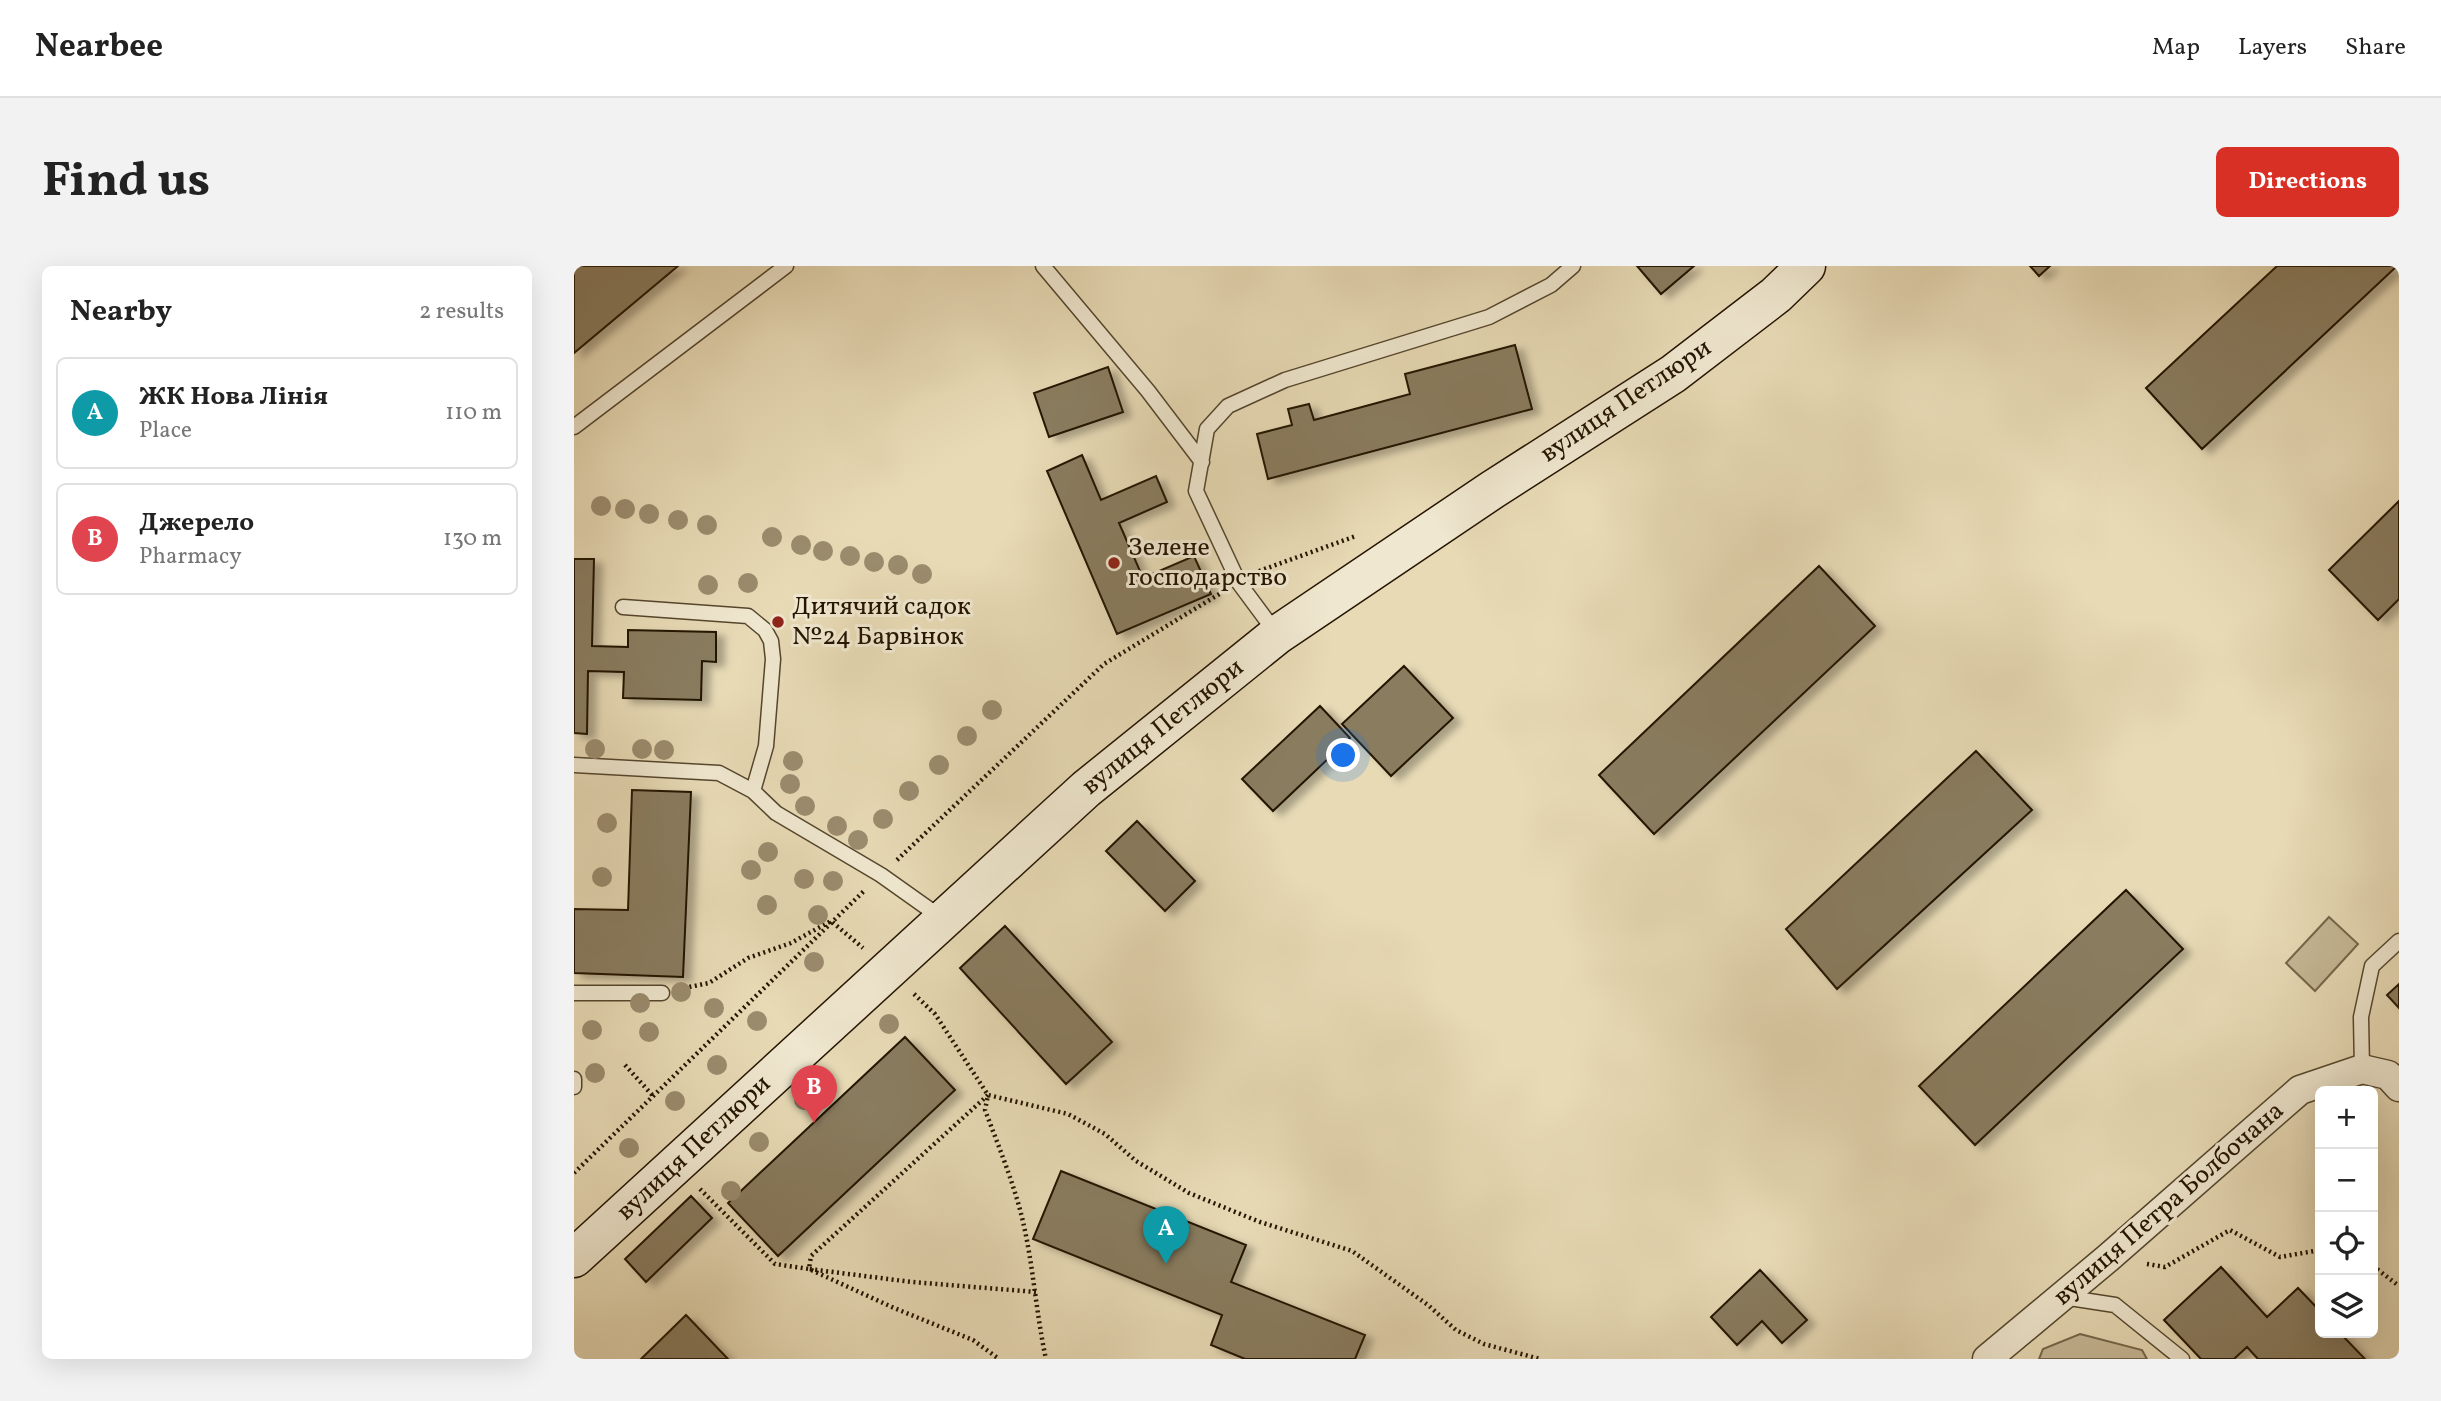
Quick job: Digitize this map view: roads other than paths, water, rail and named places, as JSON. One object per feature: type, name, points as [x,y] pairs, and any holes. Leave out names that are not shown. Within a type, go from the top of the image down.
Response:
[{"type":"main road","name":"вулиця Петлюри","points":[[574,1258],[1086,789],[1277,635],[1672,374],[1776,295],[1806,266]]},
{"type":"street","points":[[2362,1069],[2388,1075],[2399,1087]]},
{"type":"street","name":"вулиця Петра Болбочана","points":[[1987,1359],[2108,1258],[2300,1090],[2362,1069]]},
{"type":"lane","points":[[574,427],[786,266]]},
{"type":"lane","points":[[1043,266],[1148,391],[1202,462]]},
{"type":"lane","points":[[1277,635],[1239,583],[1196,491],[1207,429],[1228,406],[1285,380],[1489,317],[1551,285],[1573,266]]},
{"type":"lane","points":[[623,607],[748,615],[765,630],[771,641],[773,659],[766,746],[753,791]]},
{"type":"lane","points":[[574,765],[719,773],[753,791],[776,813],[881,875],[944,919]]},
{"type":"lane","points":[[2362,1069],[2361,1017],[2372,966],[2399,941]]},
{"type":"lane","points":[[574,993],[662,993]]},
{"type":"lane","points":[[574,1079],[574,1087]]},
{"type":"lane","points":[[2062,1297],[2115,1305],[2182,1359]]},
{"type":"place","name":"Зелене господарство","points":[[1114,563]]},
{"type":"place","name":"Дитячий садок №24 Барвінок","points":[[778,622]]},
{"type":"place","name":"Джерело","points":[[814,1123]]},
{"type":"place","name":"ЖК Нова Лінія","points":[[1166,1264]]}]
